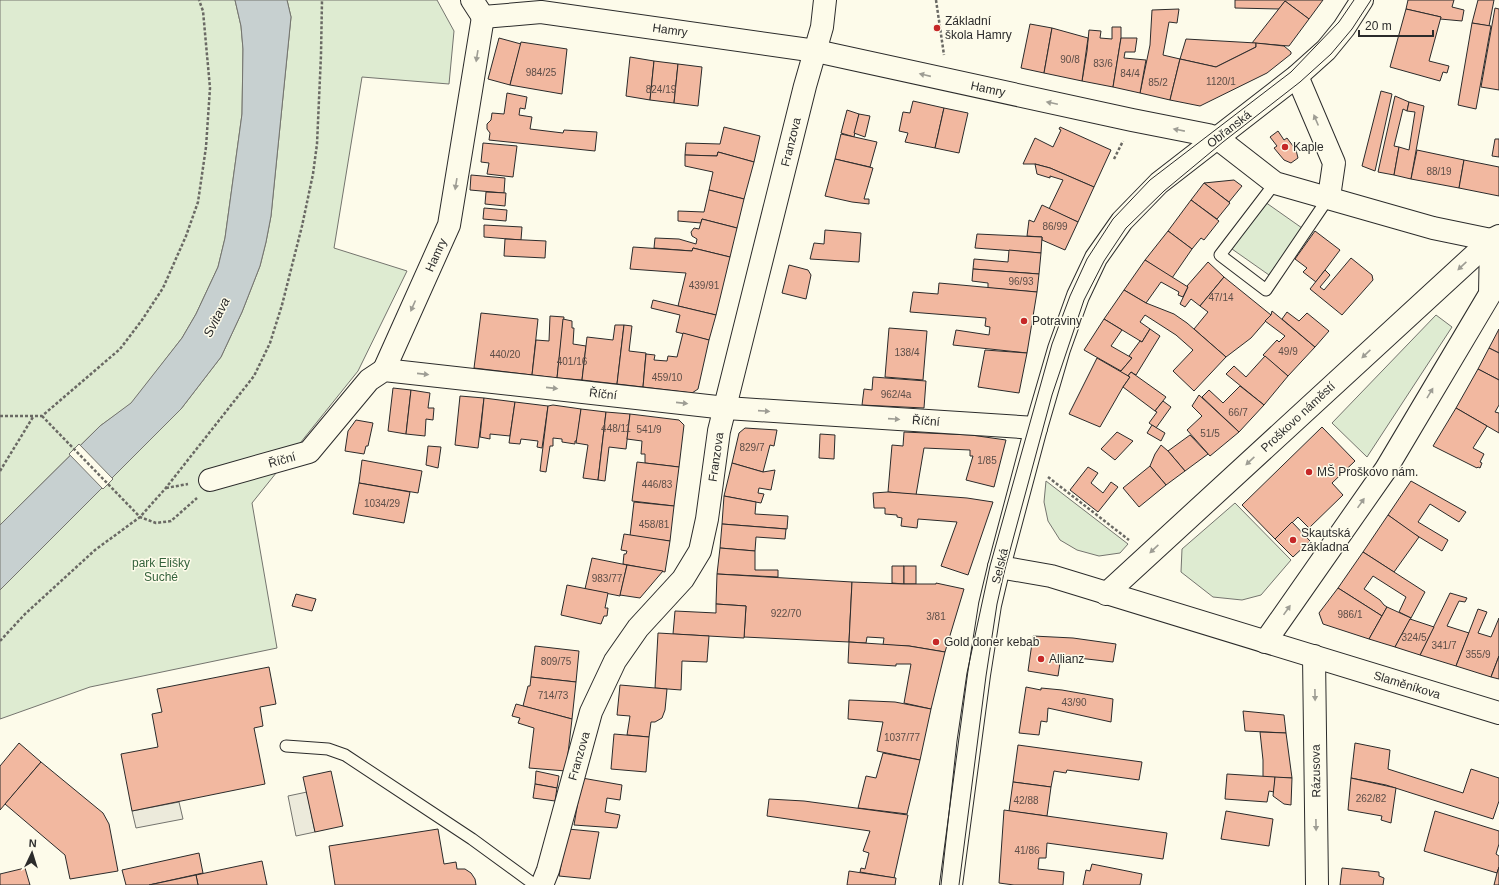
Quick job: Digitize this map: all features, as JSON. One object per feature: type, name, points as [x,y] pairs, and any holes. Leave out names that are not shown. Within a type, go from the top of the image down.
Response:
[{"type":"street","name":"Franzova","points":[[542,885],[548,870],[591,712],[615,661],[638,628],[683,579],[700,551],[707,519],[719,431],[726,408],[803,94],[822,28],[825,0]]},
{"type":"street","name":"Obřanská","points":[[1096,258],[1122,221],[1159,183],[1297,76],[1326,50],[1344,28],[1362,0]]},
{"type":"street","name":"Hamry","points":[[384,370],[449,225],[477,9],[541,12],[816,51],[1217,138]]},
{"type":"street","points":[[1297,76],[1334,163],[1329,197]]},
{"type":"street","points":[[1217,138],[1275,183],[1329,197],[1433,228],[1495,238],[1490,294],[1386,469],[1265,642]]},
{"type":"street","name":"Proškovo náměstí","points":[[1106,594],[1495,238]]},
{"type":"street","name":"Selská","points":[[951,885],[990,604],[1036,428],[1059,349],[1078,296],[1096,258]]},
{"type":"street","name":"Říční","points":[[210,480],[309,452],[369,380],[384,370],[726,408],[1036,428]]},
{"type":"street","points":[[999,567],[1051,576],[1106,594],[1314,656]]},
{"type":"street","name":"Slaměníkova","points":[[1314,656],[1499,713]]},
{"type":"street","name":"Rázusova","points":[[1314,656],[1317,885]]},
{"type":"lane","points":[[1275,183],[1220,255],[1266,290],[1329,197]]},
{"type":"lane","points":[[286,746],[307,746],[328,749],[344,755],[472,838],[535,885]]},
{"type":"path","points":[[0,416],[42,416],[120,349],[142,320],[163,288],[186,236],[198,202],[206,147],[210,88],[203,11],[199,0]]},
{"type":"path","points":[[0,641],[25,614],[95,550],[140,517],[165,489],[254,376],[270,343],[282,305],[302,226],[315,160],[322,55],[322,0]]},
{"type":"path","points":[[936,0],[944,55],[942,79]]},
{"type":"path","points":[[0,471],[33,416]]},
{"type":"path","points":[[42,416],[140,517],[156,523],[171,521],[203,492],[210,480]]},
{"type":"path","points":[[1042,474],[1134,544]]},
{"type":"green space","points":[[0,0],[235,0],[241,26],[243,49],[242,114],[225,238],[218,267],[196,314],[182,338],[131,404],[100,426],[0,525]]},
{"type":"green space","name":"park Elišky Suché","points":[[287,0],[437,0],[454,31],[449,84],[362,77],[334,248],[407,271],[358,371],[252,503],[277,648],[90,687],[0,719],[0,590],[181,409],[221,357],[242,312],[260,266],[271,216],[291,17]]},
{"type":"green space","points":[[1265,202],[1302,228],[1269,275],[1232,249]]},
{"type":"green space","points":[[1436,315],[1452,327],[1367,457],[1332,423]]},
{"type":"green space","points":[[1046,481],[1128,544],[1120,553],[1099,556],[1077,550],[1060,540],[1048,521],[1044,502]]},
{"type":"green space","points":[[1235,503],[1291,560],[1261,595],[1242,600],[1213,597],[1181,572],[1182,549]]},
{"type":"shaded area","points":[[307,792],[315,832],[296,836],[288,796]]},
{"type":"shaded area","points":[[179,802],[183,819],[136,828],[132,811]]},
{"type":"water","name":"Svitava","points":[[235,0],[287,0],[291,17],[271,216],[260,266],[242,312],[221,357],[181,409],[0,590],[0,525],[100,426],[131,403],[182,338],[196,314],[218,267],[225,238],[242,114],[243,49],[241,26]]},
{"type":"pier","points":[[79,444],[113,479],[103,489],[69,454]]},
{"type":"building","points":[[1235,0],[1323,0],[1309,19],[1285,1],[1279,9],[1235,8]]},
{"type":"building","points":[[1408,0],[1454,0],[1452,7],[1464,10],[1462,21],[1440,19],[1441,17],[1406,9]]},
{"type":"building","points":[[1478,0],[1494,0],[1489,26],[1472,23]]},
{"type":"building","points":[[1285,1],[1309,19],[1289,46],[1252,43]]},
{"type":"building","points":[[1495,8],[1499,9],[1499,90],[1481,87]]},
{"type":"building","points":[[1179,9],[1177,23],[1169,22],[1163,55],[1180,59],[1170,100],[1140,93],[1150,45],[1152,10]]},
{"type":"building","points":[[1406,9],[1441,17],[1429,61],[1449,66],[1447,73],[1443,72],[1440,81],[1390,67]]},
{"type":"building","points":[[1472,23],[1491,26],[1476,109],[1458,105]]},
{"type":"building","points":[[1030,24],[1052,28],[1044,73],[1021,68]]},
{"type":"building","points":[[1112,27],[1121,27],[1121,38],[1113,87],[1082,81],[1089,30],[1101,31],[1100,38],[1112,39]]},
{"type":"building","points":[[1052,28],[1088,38],[1082,81],[1044,73]]},
{"type":"building","points":[[499,38],[521,44],[510,85],[488,79]]},
{"type":"building","points":[[1121,38],[1137,38],[1135,52],[1125,52],[1124,58],[1146,60],[1140,93],[1113,87]]},
{"type":"building","points":[[1186,39],[1256,43],[1256,47],[1216,67],[1180,59]]},
{"type":"building","points":[[521,42],[567,49],[562,94],[510,85]]},
{"type":"building","points":[[1256,43],[1284,46],[1291,52],[1291,54],[1267,73],[1200,106],[1170,100],[1180,59],[1216,67],[1256,47]]},
{"type":"building","points":[[630,57],[654,61],[650,100],[626,96]]},
{"type":"building","points":[[654,61],[678,64],[674,103],[650,100]]},
{"type":"building","points":[[678,64],[702,67],[698,106],[674,103]]},
{"type":"building","points":[[1381,91],[1392,94],[1375,171],[1362,166]]},
{"type":"building","points":[[507,93],[527,97],[525,109],[520,108],[519,115],[532,117],[530,129],[563,133],[564,130],[597,132],[595,151],[489,140],[490,133],[487,129],[487,124],[491,120],[492,113],[504,114]]},
{"type":"building","points":[[1395,96],[1409,102],[1407,111],[1403,109],[1394,146],[1399,147],[1394,175],[1378,172]]},
{"type":"building","points":[[913,101],[944,108],[935,148],[905,142],[908,133],[899,131],[903,112],[910,113]]},
{"type":"building","points":[[1409,102],[1424,106],[1411,179],[1394,175],[1399,147],[1409,150],[1415,112],[1407,111]]},
{"type":"building","points":[[944,108],[968,113],[959,153],[935,148]]},
{"type":"building","points":[[847,110],[859,114],[854,137],[841,133]]},
{"type":"building","points":[[859,114],[870,116],[865,137],[854,133]]},
{"type":"building","points":[[724,127],[760,136],[754,162],[718,152],[717,156],[685,155],[686,143],[720,144]]},
{"type":"building","points":[[1060,127],[1111,150],[1094,187],[1050,168],[1035,164],[1023,164],[1035,138],[1053,147],[1061,130],[1059,129]]},
{"type":"building","name":"Kaple","points":[[1278,131],[1284,140],[1287,138],[1296,150],[1298,158],[1291,163],[1284,160],[1274,148],[1277,146],[1270,137]]},
{"type":"building","points":[[841,134],[877,142],[870,167],[835,159]]},
{"type":"building","points":[[1495,139],[1499,139],[1499,157],[1492,156]]},
{"type":"building","points":[[483,143],[517,146],[513,177],[487,174],[489,163],[481,162]]},
{"type":"building","points":[[1417,150],[1464,160],[1459,188],[1411,179]]},
{"type":"building","points":[[718,152],[754,162],[744,199],[709,190],[713,172],[685,166],[685,155],[717,156]]},
{"type":"building","points":[[835,159],[873,168],[864,199],[869,199],[869,204],[825,196]]},
{"type":"building","points":[[1464,160],[1499,167],[1499,196],[1459,188]]},
{"type":"building","points":[[1035,164],[1050,168],[1094,187],[1078,222],[1049,209],[1063,180],[1037,174]]},
{"type":"building","points":[[471,175],[505,178],[504,193],[470,190]]},
{"type":"building","points":[[1234,180],[1242,186],[1229,202],[1204,183]]},
{"type":"building","points":[[1204,183],[1230,203],[1217,219],[1191,200]]},
{"type":"building","points":[[709,190],[744,199],[737,228],[702,219],[701,223],[678,221],[678,211],[704,212]]},
{"type":"building","points":[[486,192],[506,193],[505,206],[485,204]]},
{"type":"building","points":[[1191,200],[1219,221],[1204,240],[1201,238],[1192,249],[1168,231]]},
{"type":"building","points":[[1042,205],[1078,222],[1065,250],[1042,240],[1042,237],[1027,236],[1029,220],[1034,222]]},
{"type":"building","points":[[484,208],[507,210],[506,221],[483,219]]},
{"type":"building","points":[[702,219],[737,228],[730,257],[693,248],[692,251],[654,248],[655,238],[679,239],[696,244],[697,239],[692,236],[691,232],[694,228],[699,229]]},
{"type":"building","points":[[484,225],[522,227],[521,240],[484,237]]},
{"type":"building","points":[[825,230],[861,233],[859,262],[810,259],[814,243],[824,244]]},
{"type":"building","points":[[1168,231],[1192,249],[1172,278],[1145,260]]},
{"type":"building","points":[[1315,231],[1340,250],[1316,282],[1303,272],[1307,268],[1295,259]]},
{"type":"building","points":[[977,234],[1042,237],[1041,253],[975,248]]},
{"type":"building","points":[[505,239],[546,241],[545,258],[504,256]]},
{"type":"building","points":[[633,247],[692,251],[693,248],[730,257],[716,315],[678,306],[686,273],[630,269]]},
{"type":"building","points":[[1009,250],[1041,253],[1039,274],[973,269],[974,259],[1008,262]]},
{"type":"building","points":[[1351,258],[1372,275],[1373,280],[1342,315],[1310,289],[1325,270],[1330,275],[1320,287],[1324,290]]},
{"type":"building","points":[[1145,260],[1188,287],[1183,297],[1178,295],[1179,292],[1161,282],[1146,303],[1124,290]]},
{"type":"building","points":[[1208,262],[1224,277],[1200,306],[1191,299],[1185,307],[1180,304],[1188,287],[1187,286]]},
{"type":"building","points":[[789,265],[808,270],[811,275],[806,299],[782,293]]},
{"type":"building","points":[[973,269],[1039,274],[1037,292],[988,288],[988,283],[972,281]]},
{"type":"building","points":[[1224,277],[1271,315],[1251,338],[1226,357],[1194,329],[1208,312],[1200,306]]},
{"type":"building","points":[[939,283],[1037,292],[1027,353],[953,345],[956,330],[989,335],[990,327],[985,326],[986,318],[910,312],[913,292],[938,294]]},
{"type":"building","points":[[1124,290],[1146,303],[1174,314],[1187,323],[1226,357],[1194,391],[1173,371],[1193,350],[1176,335],[1145,315],[1140,322],[1150,329],[1142,342],[1104,319]]},
{"type":"building","points":[[653,300],[716,315],[709,340],[676,332],[680,315],[651,308]]},
{"type":"building","points":[[1272,311],[1315,347],[1288,376],[1263,355],[1277,340],[1279,342],[1285,336],[1265,321],[1271,315]]},
{"type":"building","points":[[1287,312],[1299,321],[1307,313],[1329,331],[1315,347],[1282,319]]},
{"type":"building","points":[[481,313],[538,319],[532,375],[474,368]]},
{"type":"building","points":[[550,316],[564,317],[557,378],[532,375],[536,340],[549,341]]},
{"type":"building","points":[[563,319],[572,321],[572,328],[574,328],[573,344],[586,346],[582,380],[557,378]]},
{"type":"building","points":[[1104,319],[1122,330],[1111,346],[1132,358],[1121,371],[1084,350]]},
{"type":"building","points":[[615,325],[624,325],[617,384],[582,380],[587,337],[613,340]]},
{"type":"building","points":[[624,325],[632,326],[629,351],[646,353],[643,387],[617,384]]},
{"type":"building","points":[[889,328],[927,331],[923,380],[885,377]]},
{"type":"building","points":[[1150,329],[1160,336],[1136,375],[1131,372],[1128,376],[1118,371],[1121,371],[1132,358],[1129,356],[1140,341],[1142,342]]},
{"type":"building","points":[[1499,329],[1499,353],[1489,348]]},
{"type":"building","points":[[683,333],[709,340],[698,389],[692,393],[643,387],[646,354],[655,355],[654,360],[667,361],[668,356],[677,357]]},
{"type":"building","points":[[1489,348],[1499,353],[1499,380],[1478,369]]},
{"type":"building","points":[[985,350],[1027,353],[1019,393],[978,387]]},
{"type":"building","points":[[1265,356],[1288,376],[1264,405],[1226,374],[1234,366],[1246,377]]},
{"type":"building","points":[[1097,358],[1130,377],[1100,427],[1069,414]]},
{"type":"building","points":[[1478,369],[1499,380],[1499,405],[1495,412],[1499,413],[1499,433],[1456,408]]},
{"type":"building","points":[[1131,372],[1166,397],[1155,411],[1123,387],[1130,377],[1128,376]]},
{"type":"building","points":[[873,377],[926,381],[924,408],[862,405],[864,389],[872,390]]},
{"type":"building","points":[[1240,386],[1264,405],[1239,432],[1202,397],[1209,390],[1223,403]]},
{"type":"building","points":[[393,388],[411,390],[406,434],[388,431]]},
{"type":"building","points":[[411,390],[430,393],[428,408],[434,408],[433,420],[426,419],[425,436],[406,434]]},
{"type":"building","points":[[1199,395],[1239,432],[1210,456],[1187,430],[1202,416],[1192,406]]},
{"type":"building","points":[[460,396],[484,398],[478,448],[455,445]]},
{"type":"building","points":[[484,398],[515,402],[510,436],[490,434],[490,439],[480,437]]},
{"type":"building","points":[[1163,401],[1171,407],[1156,428],[1149,423],[1157,412],[1155,411]]},
{"type":"building","points":[[515,402],[548,406],[542,448],[537,447],[538,441],[521,439],[520,444],[509,443]]},
{"type":"building","points":[[553,405],[581,409],[577,441],[575,441],[575,444],[562,442],[562,439],[553,438],[553,446],[550,446],[546,472],[540,471],[548,406]]},
{"type":"building","points":[[1456,408],[1487,426],[1473,448],[1484,454],[1480,462],[1482,463],[1480,468],[1477,468],[1433,446]]},
{"type":"building","points":[[581,409],[606,412],[598,480],[583,478],[588,445],[576,443]]},
{"type":"building","points":[[606,412],[630,414],[626,449],[609,447],[605,481],[598,480]]},
{"type":"building","points":[[630,414],[679,420],[684,425],[679,467],[645,463],[645,454],[641,454],[642,441],[627,439]]},
{"type":"building","points":[[356,420],[373,423],[368,446],[366,446],[364,454],[345,451],[348,431]]},
{"type":"building","points":[[1152,425],[1165,433],[1161,441],[1147,433]]},
{"type":"building","name":"MŠ Proškovo nám.","points":[[1322,427],[1355,461],[1332,483],[1343,495],[1309,528],[1298,517],[1275,539],[1242,505]]},
{"type":"building","points":[[745,428],[777,430],[774,446],[770,445],[763,472],[732,463],[739,433]]},
{"type":"building","points":[[904,432],[971,435],[1006,440],[994,487],[966,480],[973,456],[970,456],[970,450],[924,448],[916,495],[888,492],[892,445],[903,446]]},
{"type":"building","points":[[1117,432],[1133,441],[1115,460],[1101,449]]},
{"type":"building","points":[[820,434],[835,435],[834,459],[819,458]]},
{"type":"building","points":[[1190,435],[1208,454],[1185,471],[1168,451]]},
{"type":"building","points":[[1161,445],[1185,471],[1166,485],[1150,466]]},
{"type":"building","points":[[428,446],[441,447],[438,468],[426,465]]},
{"type":"building","points":[[362,460],[422,471],[418,493],[359,483]]},
{"type":"building","points":[[637,462],[679,467],[674,506],[632,501]]},
{"type":"building","points":[[732,463],[763,472],[775,470],[771,490],[759,488],[758,493],[764,494],[761,503],[724,496]]},
{"type":"building","points":[[1150,466],[1166,485],[1139,507],[1123,488]]},
{"type":"building","points":[[1088,467],[1098,473],[1091,483],[1103,493],[1111,482],[1118,487],[1098,512],[1070,490]]},
{"type":"building","points":[[1411,481],[1466,512],[1459,522],[1430,504],[1418,522],[1448,540],[1442,551],[1411,532],[1388,515]]},
{"type":"building","points":[[359,483],[410,492],[404,523],[353,514]]},
{"type":"building","points":[[888,492],[967,498],[993,502],[968,575],[941,566],[957,522],[918,519],[917,528],[901,526],[902,518],[897,517],[897,515],[885,514],[885,508],[874,508],[873,493]]},
{"type":"building","points":[[724,496],[756,502],[755,514],[788,516],[787,529],[722,524]]},
{"type":"building","points":[[634,502],[674,506],[670,541],[630,536]]},
{"type":"building","points":[[1388,515],[1419,537],[1394,572],[1363,552]]},
{"type":"building","name":"Skautská základna","points":[[1292,522],[1310,541],[1293,557],[1275,539]]},
{"type":"building","points":[[722,524],[786,529],[785,539],[756,537],[755,551],[720,548]]},
{"type":"building","points":[[624,534],[670,541],[665,572],[623,564],[624,554],[626,554],[627,551],[621,550]]},
{"type":"building","points":[[720,548],[755,551],[755,570],[778,570],[778,577],[717,574]]},
{"type":"building","points":[[1363,552],[1425,592],[1411,618],[1399,612],[1406,597],[1373,576],[1364,589],[1387,607],[1382,616],[1338,588]]},
{"type":"building","points":[[592,558],[627,565],[620,596],[585,589]]},
{"type":"building","points":[[627,565],[663,571],[640,598],[620,595]]},
{"type":"building","points":[[892,566],[904,566],[904,584],[892,583]]},
{"type":"building","points":[[904,566],[916,566],[916,584],[904,584]]},
{"type":"building","points":[[717,574],[852,582],[849,642],[744,637],[746,606],[716,604]]},
{"type":"building","points":[[852,582],[904,584],[936,583],[964,589],[945,652],[909,646],[883,645],[884,638],[867,637],[866,643],[849,642]]},
{"type":"building","points":[[567,585],[608,593],[605,608],[608,608],[607,616],[604,616],[601,624],[561,615]]},
{"type":"building","points":[[1338,588],[1382,616],[1369,639],[1323,624],[1319,613]]},
{"type":"building","points":[[1450,593],[1467,598],[1465,602],[1459,601],[1447,626],[1469,633],[1456,666],[1420,655]]},
{"type":"building","points":[[296,594],[316,599],[312,611],[292,606]]},
{"type":"building","points":[[716,604],[746,606],[744,638],[673,634],[675,611],[716,613]]},
{"type":"building","points":[[1387,607],[1411,618],[1395,647],[1369,639]]},
{"type":"building","points":[[1478,609],[1487,612],[1478,633],[1491,637],[1499,618],[1499,656],[1491,677],[1456,666]]},
{"type":"building","points":[[1410,619],[1434,627],[1420,655],[1395,647]]},
{"type":"building","points":[[658,633],[709,636],[707,662],[682,661],[681,690],[655,688]]},
{"type":"building","points":[[1033,636],[1073,638],[1116,644],[1113,662],[1061,656],[1058,676],[1028,671]]},
{"type":"building","points":[[849,642],[909,646],[945,652],[931,709],[904,703],[911,664],[896,664],[896,666],[848,663]]},
{"type":"building","points":[[535,646],[579,651],[576,682],[531,677]]},
{"type":"building","points":[[1499,656],[1499,679],[1491,677]]},
{"type":"building","points":[[269,667],[276,704],[260,707],[263,726],[254,728],[265,784],[132,811],[121,754],[158,747],[152,714],[162,712],[157,689]]},
{"type":"building","points":[[531,677],[576,682],[572,719],[523,706],[528,686],[530,686]]},
{"type":"building","points":[[620,685],[667,689],[665,710],[662,718],[655,722],[651,722],[649,737],[627,735],[630,716],[617,715]]},
{"type":"building","points":[[1026,687],[1041,690],[1041,688],[1062,690],[1113,699],[1111,722],[1048,708],[1047,722],[1041,721],[1039,735],[1019,733]]},
{"type":"building","points":[[849,700],[895,702],[931,709],[920,760],[877,751],[883,722],[848,719]]},
{"type":"building","points":[[516,704],[572,719],[566,771],[529,768],[534,728],[518,723],[520,718],[512,716]]},
{"type":"building","points":[[1243,711],[1284,715],[1286,733],[1245,731]]},
{"type":"building","points":[[1260,732],[1286,733],[1292,778],[1263,777]]},
{"type":"building","points":[[614,734],[649,737],[646,772],[611,769]]},
{"type":"building","points":[[19,743],[41,762],[0,810],[0,766]]},
{"type":"building","points":[[1355,743],[1390,750],[1388,769],[1463,793],[1471,769],[1499,778],[1499,801],[1493,819],[1386,785],[1351,778]]},
{"type":"building","points":[[1018,745],[1142,762],[1139,780],[1067,770],[1066,773],[1054,771],[1051,787],[1013,782]]},
{"type":"building","points":[[883,753],[920,760],[907,814],[858,808],[866,776],[876,778]]},
{"type":"building","points":[[41,762],[103,813],[109,824],[118,871],[70,879],[65,855],[5,804]]},
{"type":"building","points":[[331,771],[343,826],[315,832],[303,777]]},
{"type":"building","points":[[536,771],[559,776],[557,788],[535,784]]},
{"type":"building","points":[[1227,774],[1275,777],[1274,792],[1269,791],[1267,802],[1225,799]]},
{"type":"building","points":[[1275,777],[1292,778],[1291,805],[1284,804],[1273,796]]},
{"type":"building","points":[[582,778],[622,785],[620,800],[607,798],[605,812],[620,815],[617,828],[574,825]]},
{"type":"building","points":[[1351,778],[1396,788],[1391,823],[1381,820],[1382,816],[1348,810]]},
{"type":"building","points":[[1013,782],[1051,787],[1047,816],[1009,811]]},
{"type":"building","points":[[535,784],[557,788],[555,801],[533,798]]},
{"type":"building","points":[[769,799],[804,801],[908,815],[894,878],[860,872],[861,868],[865,869],[869,853],[863,851],[870,831],[767,816]]},
{"type":"building","points":[[1004,810],[1167,833],[1163,859],[1047,843],[1046,858],[1039,858],[1038,869],[1064,872],[1063,885],[1014,885],[999,883]]},
{"type":"building","points":[[1226,811],[1273,819],[1269,846],[1221,839]]},
{"type":"building","points":[[1435,811],[1499,831],[1499,844],[1496,854],[1499,856],[1499,867],[1497,873],[1424,851]]},
{"type":"building","points":[[438,829],[444,864],[456,862],[457,869],[465,869],[471,873],[475,879],[476,885],[335,885],[329,846]]},
{"type":"building","points":[[568,829],[599,832],[590,879],[559,876]]},
{"type":"building","points":[[199,853],[203,873],[149,885],[126,885],[122,870]]},
{"type":"building","points":[[262,861],[267,885],[198,885],[196,875]]},
{"type":"building","points":[[1092,864],[1142,874],[1140,885],[1083,885],[1086,870],[1090,871]]},
{"type":"building","points":[[1499,867],[1499,885],[1494,885],[1497,873]]},
{"type":"building","points":[[25,868],[30,885],[0,885],[0,874]]},
{"type":"building","points":[[1342,868],[1379,872],[1379,876],[1384,878],[1383,885],[1340,885]]},
{"type":"building","points":[[849,871],[896,878],[895,885],[847,885]]},
{"type":"building","points":[[196,875],[198,885],[149,885]]},
{"type":"tram line","points":[[941,885],[957,741],[967,673],[990,566],[1052,344],[1070,296],[1087,259],[1113,219],[1150,180],[1291,72],[1339,22],[1354,0]]},
{"type":"tram line","points":[[959,885],[986,676],[997,604],[1052,395],[1084,300],[1104,261],[1126,228],[1164,191],[1223,142],[1300,82],[1331,54],[1352,29],[1371,0]]},
{"type":"place","name":"Základní škola Hamry","points":[[937,28]]},
{"type":"place","name":"Kaple","points":[[1285,147]]},
{"type":"place","name":"Potraviny","points":[[1024,321]]},
{"type":"place","name":"MŠ Proškovo nám.","points":[[1309,472]]},
{"type":"place","name":"Skautská základna","points":[[1293,540]]},
{"type":"place","name":"Gold doner kebab","points":[[936,642]]},
{"type":"place","name":"Allianz","points":[[1041,659]]}]
